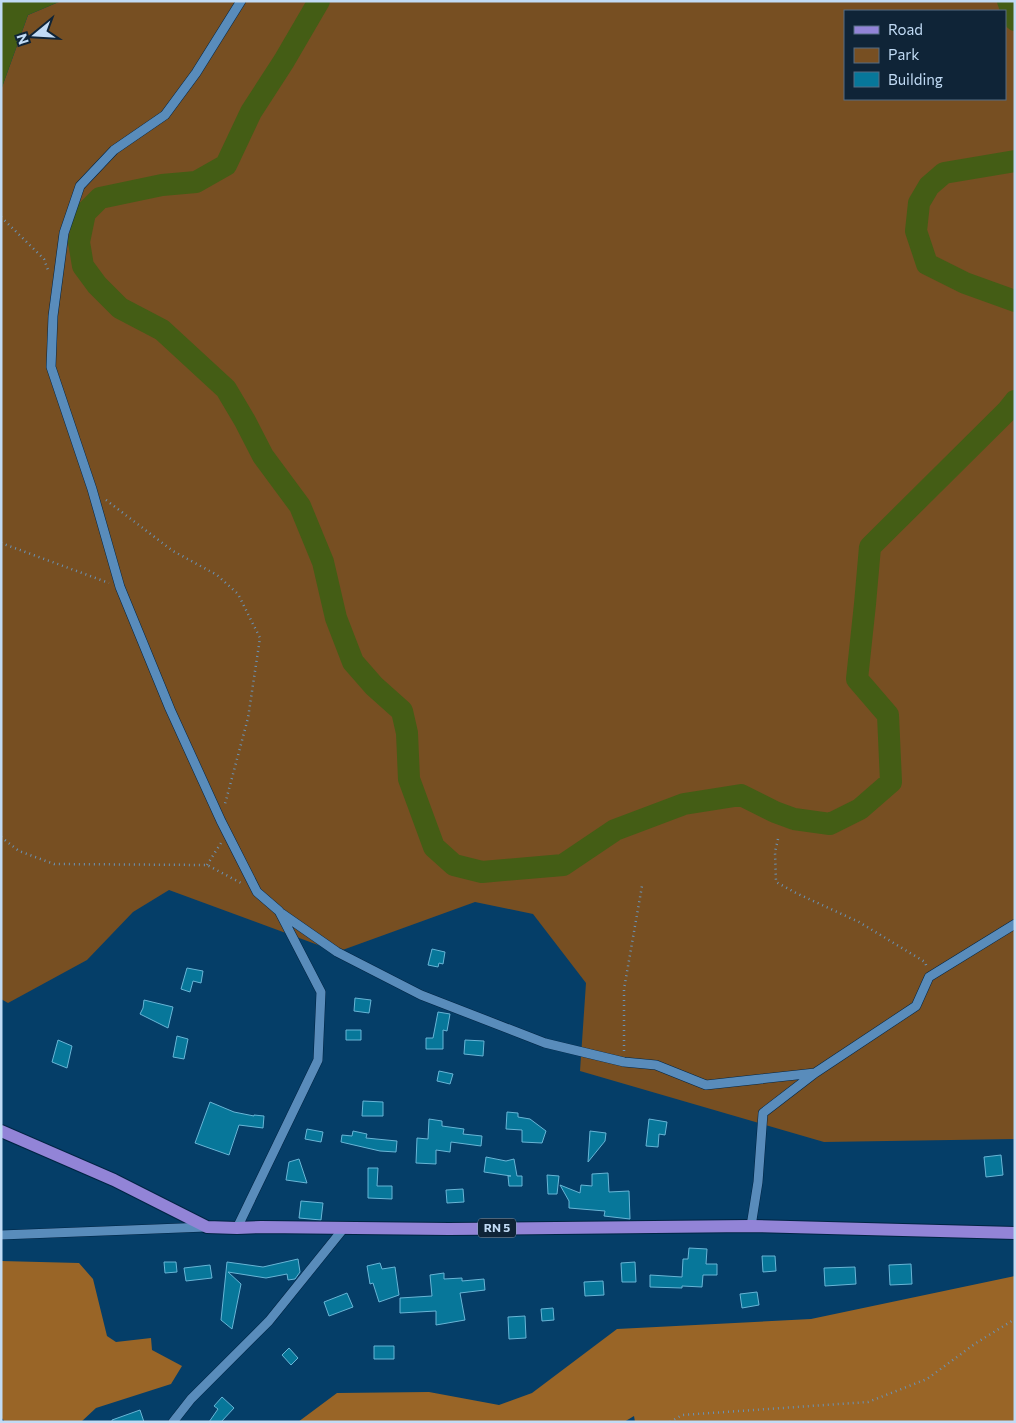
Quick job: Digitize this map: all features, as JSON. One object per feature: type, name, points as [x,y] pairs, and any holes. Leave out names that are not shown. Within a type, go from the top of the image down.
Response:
[{"type":"main road","name":"RN 5","points":[[1,1131],[114,1180],[207,1227],[751,1226],[1015,1233]]},
{"type":"street","points":[[241,1],[196,73],[165,115],[114,150],[80,186],[64,233],[53,316],[51,366],[92,490],[120,587],[170,709],[221,822],[257,892],[279,911],[337,952],[421,995],[545,1043],[624,1062],[656,1066],[706,1085],[815,1073]]},
{"type":"street","points":[[237,1228],[318,1060],[321,992],[279,911]]},
{"type":"street","points":[[751,1226],[758,1182],[763,1113],[815,1073],[916,1006],[929,977],[1015,924]]},
{"type":"street","points":[[1,1234],[207,1227]]},
{"type":"street","points":[[173,1422],[191,1399],[269,1321],[344,1228]]},
{"type":"path","points":[[1,217],[44,259],[56,290]]},
{"type":"path","points":[[92,490],[173,552],[217,575],[238,594],[260,638],[248,718],[221,822],[223,841],[207,865]]},
{"type":"path","points":[[1,544],[120,587]]},
{"type":"path","points":[[1,837],[19,851],[54,864],[207,865],[257,892]]},
{"type":"path","points":[[778,840],[775,852],[776,882],[859,922],[925,962],[929,977]]},
{"type":"path","points":[[624,1062],[624,989],[642,886]]},
{"type":"path","points":[[670,1422],[682,1415],[868,1402],[927,1380],[976,1343],[1015,1319]]},
{"type":"green space","points":[[61,1],[1015,1],[1015,1139],[824,1142],[580,1071],[586,983],[533,914],[475,902],[337,952],[169,890],[133,912],[87,960],[8,1003],[1,999],[1,90],[28,15]]},
{"type":"shaded area","points":[[1,1],[61,1],[28,15],[1,90]]},
{"type":"shaded area","points":[[1,1261],[79,1263],[93,1279],[107,1336],[116,1342],[151,1338],[152,1350],[182,1366],[171,1384],[96,1408],[81,1422],[5,1422],[1,1417]]},
{"type":"shaded area","points":[[1015,1276],[1015,1422],[635,1422],[634,1416],[624,1422],[298,1422],[337,1393],[429,1392],[499,1405],[532,1393],[617,1329],[811,1319]]},
{"type":"building","points":[[432,949],[445,952],[443,964],[439,963],[438,967],[428,965]]},
{"type":"building","points":[[187,968],[203,971],[201,983],[193,981],[190,992],[181,989]]},
{"type":"building","points":[[355,998],[371,1000],[369,1013],[354,1011]]},
{"type":"building","points":[[144,1000],[173,1007],[168,1028],[140,1014]]},
{"type":"building","points":[[438,1012],[450,1014],[447,1031],[443,1030],[443,1049],[426,1049],[426,1038],[433,1038]]},
{"type":"building","points":[[346,1030],[361,1030],[361,1040],[346,1040]]},
{"type":"building","points":[[177,1036],[188,1039],[184,1059],[173,1057]]},
{"type":"building","points":[[58,1040],[72,1046],[67,1068],[52,1062]]},
{"type":"building","points":[[465,1040],[484,1041],[483,1056],[464,1054]]},
{"type":"building","points":[[439,1071],[453,1074],[450,1084],[437,1081]]},
{"type":"building","points":[[363,1101],[383,1102],[383,1116],[362,1116]]},
{"type":"building","points":[[210,1102],[234,1112],[264,1116],[263,1128],[239,1125],[229,1155],[195,1143]]},
{"type":"building","points":[[507,1112],[518,1113],[518,1117],[530,1119],[546,1131],[542,1143],[522,1142],[522,1130],[506,1129]]},
{"type":"building","points":[[429,1119],[442,1121],[442,1126],[464,1129],[463,1134],[482,1136],[481,1146],[451,1142],[450,1152],[436,1150],[436,1164],[416,1163],[417,1138],[428,1139]]},
{"type":"building","points":[[649,1119],[667,1122],[665,1135],[659,1134],[658,1147],[646,1146]]},
{"type":"building","points":[[307,1129],[323,1132],[321,1142],[305,1139]]},
{"type":"building","points":[[353,1131],[367,1134],[366,1138],[397,1141],[396,1152],[380,1151],[341,1142],[342,1135],[352,1136]]},
{"type":"building","points":[[590,1131],[606,1133],[605,1141],[588,1162]]},
{"type":"building","points":[[1001,1155],[1003,1175],[986,1177],[984,1157]]},
{"type":"building","points":[[486,1157],[506,1161],[514,1159],[517,1176],[522,1176],[522,1186],[509,1186],[508,1176],[511,1176],[484,1172]]},
{"type":"building","points":[[299,1159],[307,1183],[286,1180],[289,1162]]},
{"type":"building","points":[[368,1168],[378,1168],[377,1186],[392,1186],[392,1199],[368,1198]]},
{"type":"building","points":[[608,1173],[609,1192],[629,1191],[630,1219],[604,1216],[605,1211],[569,1208],[569,1201],[560,1185],[580,1193],[581,1185],[592,1186],[592,1174]]},
{"type":"building","points":[[547,1175],[559,1176],[557,1194],[548,1194]]},
{"type":"building","points":[[463,1189],[464,1202],[447,1203],[446,1190]]},
{"type":"building","points":[[301,1201],[323,1203],[321,1220],[299,1218]]},
{"type":"building","points":[[689,1248],[707,1249],[706,1264],[717,1264],[717,1275],[703,1275],[702,1287],[650,1287],[650,1275],[682,1277],[683,1259],[688,1259]]},
{"type":"building","points":[[762,1256],[775,1256],[776,1271],[763,1272]]},
{"type":"building","points":[[298,1259],[300,1272],[295,1279],[288,1280],[287,1274],[266,1278],[228,1272],[241,1284],[232,1329],[221,1320],[227,1262],[263,1267]]},
{"type":"building","points":[[164,1262],[176,1262],[177,1272],[165,1273]]},
{"type":"building","points":[[635,1262],[636,1282],[622,1282],[621,1263]]},
{"type":"building","points":[[380,1263],[382,1269],[395,1267],[399,1295],[379,1302],[373,1283],[370,1284],[367,1266]]},
{"type":"building","points":[[911,1264],[912,1284],[890,1285],[889,1265]]},
{"type":"building","points":[[210,1265],[212,1278],[186,1281],[184,1268]]},
{"type":"building","points":[[855,1267],[856,1284],[825,1286],[824,1268]]},
{"type":"building","points":[[444,1273],[444,1279],[462,1278],[462,1281],[484,1279],[485,1290],[460,1293],[465,1320],[436,1325],[436,1311],[400,1313],[400,1298],[432,1296],[430,1275]]},
{"type":"building","points":[[603,1281],[604,1295],[585,1296],[584,1282]]},
{"type":"building","points":[[757,1292],[759,1305],[742,1308],[740,1294]]},
{"type":"building","points":[[347,1293],[353,1307],[329,1316],[324,1302]]},
{"type":"building","points":[[553,1308],[554,1320],[542,1321],[541,1309]]},
{"type":"building","points":[[525,1316],[526,1338],[509,1339],[508,1317]]},
{"type":"building","points":[[374,1346],[394,1346],[394,1359],[374,1359]]},
{"type":"building","points":[[289,1348],[298,1358],[291,1365],[282,1355]]},
{"type":"building","points":[[222,1397],[234,1408],[221,1422],[209,1422],[218,1409],[214,1406]]},
{"type":"building","points":[[140,1410],[144,1422],[112,1422],[112,1420]]},
{"type":"waterway","points":[[319,1],[251,112],[226,165],[196,182],[162,185],[100,198],[85,213],[79,242],[83,266],[97,285],[120,308],[162,330],[226,389],[263,456],[300,506],[323,562],[336,618],[353,662],[374,686],[402,711],[407,733],[409,779],[434,847],[454,865],[482,872],[563,865],[615,830],[684,804],[741,795],[794,819],[830,824],[860,809],[891,782],[888,715],[857,679],[870,547],[1015,401]]},
{"type":"waterway","points":[[1008,1],[1015,20]]},
{"type":"waterway","points":[[1015,161],[944,173],[929,186],[919,203],[916,231],[927,264],[965,283],[1015,301]]}]
